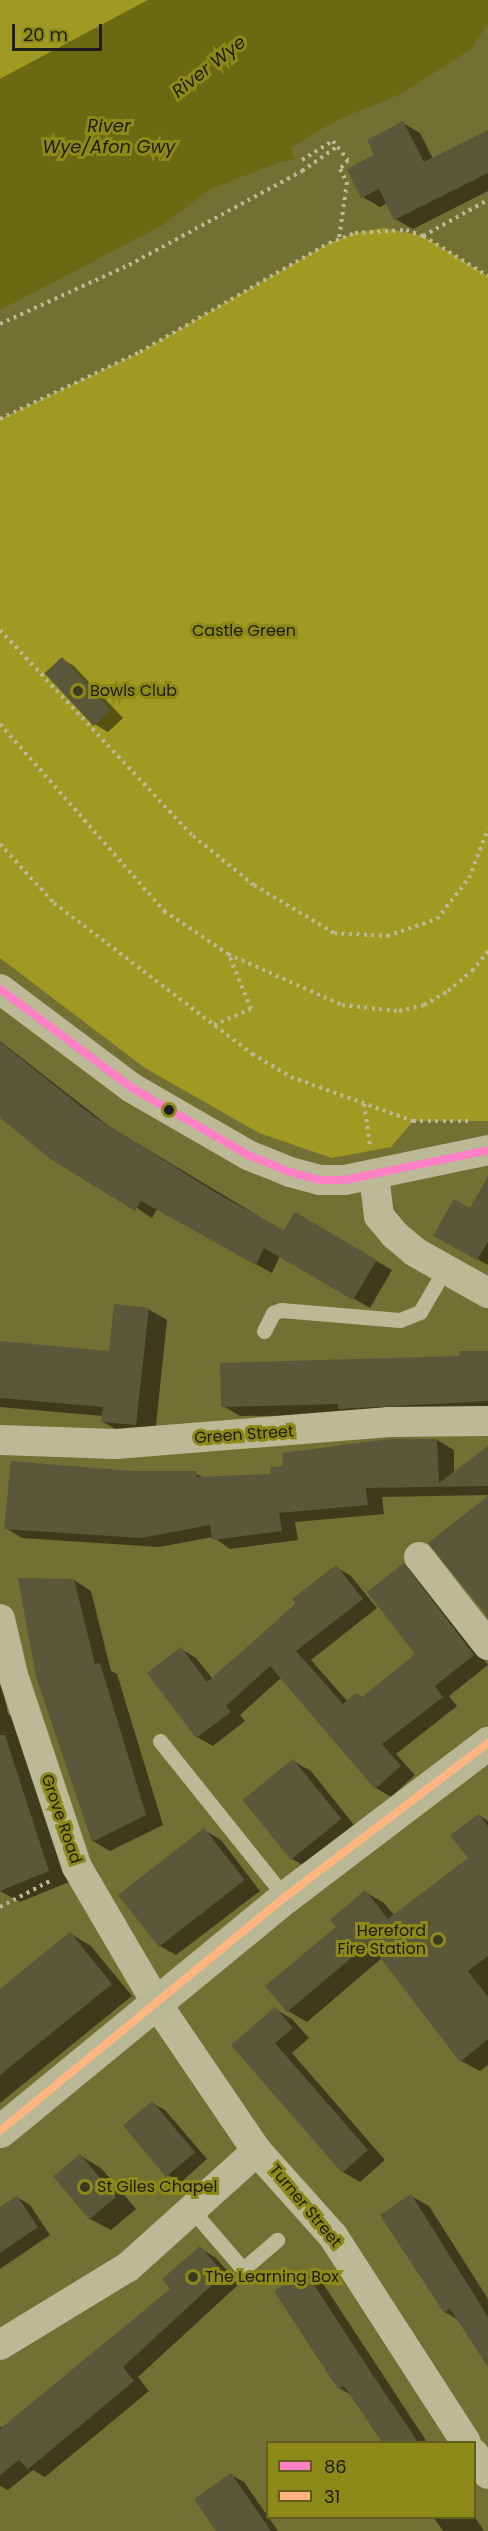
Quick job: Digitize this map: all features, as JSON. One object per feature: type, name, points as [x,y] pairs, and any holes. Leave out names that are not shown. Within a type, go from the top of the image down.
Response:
[{"type":"highway","points":[[0,2131],[285,1897],[488,1743]]},
{"type":"street","points":[[0,989],[132,1088],[248,1155],[320,1180],[374,1176],[488,1150]]},
{"type":"street","points":[[374,1176],[379,1216],[415,1252],[488,1293]]},
{"type":"street","name":"Green Street","points":[[0,1440],[116,1444],[388,1422],[488,1421]]},
{"type":"street","points":[[419,1557],[488,1645]]},
{"type":"street","name":"Grove Road","points":[[0,1619],[13,1675],[77,1867],[157,2004]]},
{"type":"street","name":"Turner Street","points":[[157,2004],[257,2151],[333,2236],[465,2441]]},
{"type":"street","points":[[0,2345],[128,2267],[257,2151]]},
{"type":"street","points":[[476,2457],[488,2474]]},
{"type":"lane","points":[[264,1331],[273,1313],[281,1310],[400,1320],[420,1312],[445,1269]]},
{"type":"lane","points":[[160,1741],[285,1897]]},
{"type":"lane","points":[[192,2210],[243,2269],[277,2240]]},
{"type":"path","points":[[302,160],[333,141],[348,160],[340,169],[347,182],[339,239]]},
{"type":"path","points":[[0,324],[129,265],[302,171],[338,146]]},
{"type":"path","points":[[423,236],[488,200]]},
{"type":"path","points":[[0,419],[140,352],[339,239],[384,228],[423,236],[488,276]]},
{"type":"path","points":[[0,630],[192,836],[254,885],[334,933],[387,936],[437,919],[469,878],[488,829]]},
{"type":"path","points":[[0,724],[164,911],[228,954],[342,1005],[399,1011],[424,1005],[448,991],[472,971],[488,951]]},
{"type":"path","points":[[0,844],[54,903],[214,1025],[291,1077],[412,1121],[477,1121]]},
{"type":"path","points":[[214,1025],[251,1009],[228,954]]},
{"type":"path","points":[[364,1104],[374,1176]]},
{"type":"path","points":[[0,1907],[77,1867]]},
{"type":"green space","points":[[0,0],[148,0],[0,79]]},
{"type":"green space","name":"Castle Green","points":[[384,228],[423,236],[488,276],[488,1121],[413,1121],[391,1147],[332,1158],[259,1133],[145,1068],[0,958],[0,419],[140,352],[329,243],[355,233]]},
{"type":"water","name":"River Wye/Afon Gwy","points":[[148,0],[488,0],[488,24],[471,49],[403,93],[337,120],[290,148],[296,159],[279,162],[211,189],[163,225],[0,310],[0,79]]},
{"type":"building","points":[[403,121],[424,162],[488,130],[488,173],[394,220],[379,189],[361,198],[347,169],[374,155],[367,140]]},
{"type":"building","name":"Bowls Club","points":[[62,657],[111,710],[94,726],[44,673]]},
{"type":"building","points":[[0,1042],[93,1116],[218,1194],[284,1230],[295,1212],[377,1260],[353,1300],[264,1248],[256,1265],[141,1201],[135,1211],[52,1160],[0,1118]]},
{"type":"building","points":[[488,1176],[488,1242],[477,1260],[433,1236],[454,1199],[470,1208]]},
{"type":"building","points":[[114,1304],[149,1308],[136,1425],[101,1422],[103,1407],[0,1398],[0,1341],[109,1351]]},
{"type":"building","points":[[460,1351],[488,1351],[488,1401],[338,1409],[338,1404],[221,1407],[220,1363],[459,1356]]},
{"type":"building","points":[[390,1439],[437,1439],[439,1483],[488,1446],[488,1486],[366,1488],[368,1505],[279,1513],[282,1531],[212,1540],[210,1525],[141,1538],[4,1529],[11,1461],[132,1471],[196,1471],[197,1477],[270,1474],[271,1467],[283,1466],[282,1453]]},
{"type":"building","points":[[488,1496],[488,1617],[428,1543]]},
{"type":"building","points":[[404,1563],[474,1655],[435,1686],[443,1697],[382,1744],[401,1766],[375,1789],[270,1666],[226,1706],[231,1712],[196,1738],[147,1673],[181,1647],[207,1682],[296,1604],[292,1599],[336,1565],[363,1599],[296,1651],[343,1704],[356,1693],[361,1698],[415,1654],[367,1592]]},
{"type":"building","points":[[18,1578],[74,1579],[95,1664],[100,1663],[146,1815],[92,1842],[36,1677]]},
{"type":"building","points":[[0,1735],[5,1735],[49,1871],[0,1891]]},
{"type":"building","points":[[293,1759],[341,1819],[291,1860],[242,1800]]},
{"type":"building","name":"Hereford Fire Station","points":[[479,1814],[488,1826],[488,1956],[468,1971],[488,1997],[488,2039],[460,2062],[369,1943],[287,2012],[265,1986],[336,1927],[330,1920],[365,1890],[388,1919],[468,1858],[450,1835]]},
{"type":"building","points":[[204,1828],[245,1880],[159,1947],[118,1895]]},
{"type":"building","points":[[70,1932],[112,1984],[0,2075],[0,1989]]},
{"type":"building","points":[[275,2007],[293,2028],[275,2043],[368,2150],[342,2173],[231,2045]]},
{"type":"building","points":[[152,2101],[195,2152],[166,2177],[123,2125]]},
{"type":"building","name":"St Giles Chapel","points":[[80,2154],[116,2197],[89,2219],[53,2176]]},
{"type":"building","points":[[411,2194],[488,2317],[488,2367],[450,2309],[444,2313],[380,2215]]},
{"type":"building","points":[[17,2196],[38,2227],[0,2253],[0,2207]]},
{"type":"building","points":[[200,2246],[224,2274],[123,2367],[134,2381],[28,2469],[19,2460],[0,2475],[0,2429],[170,2289],[162,2279]]},
{"type":"building","points":[[305,2271],[417,2441],[381,2441],[344,2386],[338,2389],[274,2291]]},
{"type":"building","points":[[231,2473],[271,2531],[216,2531],[194,2499]]},
{"type":"transit line","name":"86","points":[[0,989],[132,1088],[248,1155],[290,1172],[320,1180],[345,1180],[488,1150]]},
{"type":"transit line","name":"31","points":[[0,2131],[285,1897],[488,1743]]},
{"type":"place","name":"Bowls Club","points":[[78,691]]},
{"type":"place","name":"Hereford Fire Station","points":[[438,1940]]},
{"type":"place","name":"St Giles Chapel","points":[[85,2187]]},
{"type":"place","name":"The Learning Box","points":[[193,2277]]},
{"type":"water label","name":"River Wye","points":[[209,67]]}]
